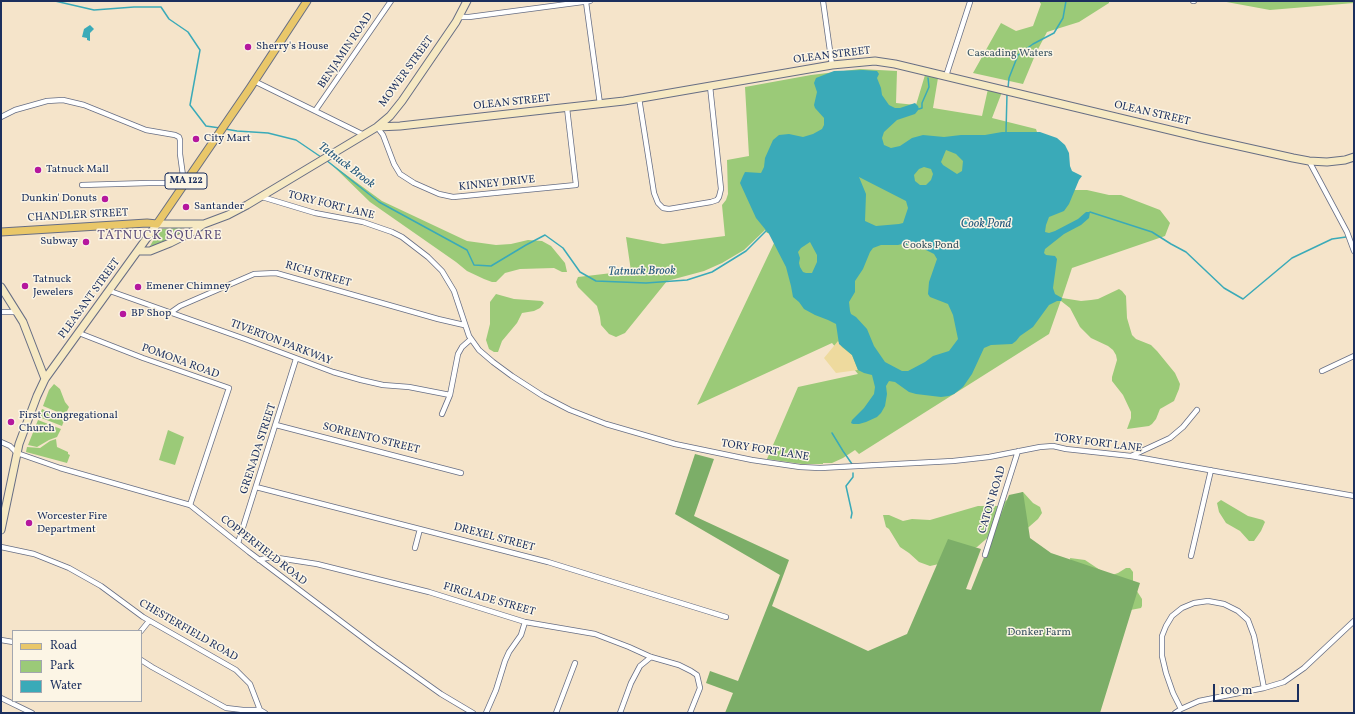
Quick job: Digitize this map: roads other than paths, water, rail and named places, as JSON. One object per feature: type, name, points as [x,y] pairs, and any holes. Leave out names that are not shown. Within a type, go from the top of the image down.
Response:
[{"type":"main road","name":"PLEASANT STREET","points":[[157,224],[254,81],[304,2]]},
{"type":"main road","name":"CHANDLER STREET","points":[[1,232],[147,223],[157,224]]},
{"type":"street","name":"BENJAMIN ROAD","points":[[316,111],[391,1]]},
{"type":"street","name":"MOWER STREET","points":[[138,251],[150,251],[170,243],[204,224],[228,215],[262,197],[377,127],[397,108],[459,17],[467,1]]},
{"type":"street","points":[[459,17],[469,18],[590,1]]},
{"type":"street","points":[[823,1],[832,65]]},
{"type":"street","points":[[586,2],[600,104]]},
{"type":"street","points":[[946,76],[970,2]]},
{"type":"street","name":"OLEAN STREET","points":[[377,127],[391,127],[600,104],[832,65],[881,61],[1203,138],[1309,161],[1336,161],[1354,157]]},
{"type":"street","points":[[254,81],[364,135]]},
{"type":"street","points":[[639,98],[654,194],[658,203],[663,208],[669,209],[711,202],[717,200],[721,189],[710,86]]},
{"type":"street","points":[[1,117],[15,110],[47,101],[59,100],[84,105],[145,130],[172,134],[179,137],[184,183],[82,185]]},
{"type":"street","name":"KINNEY DRIVE","points":[[377,127],[383,136],[394,164],[400,174],[414,183],[439,194],[453,197],[576,185],[567,108]]},
{"type":"street","points":[[1309,161],[1347,232],[1354,251]]},
{"type":"street","name":"TORY FORT LANE","points":[[262,197],[314,213],[363,222],[402,237],[442,271],[454,291],[461,310],[464,325],[470,339],[479,350],[493,362],[543,396],[570,410],[606,424],[675,444],[788,466],[820,468],[953,461],[989,457],[1040,447],[1053,446],[1066,449],[1131,456],[1354,496]]},
{"type":"street","name":"MOWER STREET","points":[[157,224],[204,224]]},
{"type":"street","name":"PLEASANT STREET","points":[[1,530],[3,509],[20,440],[45,379],[157,224]]},
{"type":"street","name":"RICH STREET","points":[[170,312],[180,306],[254,274],[276,273],[464,325]]},
{"type":"street","points":[[1,287],[23,322],[45,379]]},
{"type":"street","name":"TIVERTON PARKWAY","points":[[110,291],[333,372],[361,380],[450,395]]},
{"type":"street","points":[[1,312],[17,312]]},
{"type":"street","name":"POMONA ROAD","points":[[79,333],[143,358],[228,388],[190,505]]},
{"type":"street","points":[[442,414],[450,395],[458,354],[462,347],[470,339]]},
{"type":"street","points":[[1322,371],[1354,356]]},
{"type":"street","name":"GRENADA STREET","points":[[238,543],[296,359]]},
{"type":"street","points":[[1131,456],[1170,438],[1183,427],[1197,410]]},
{"type":"street","name":"SORRENTO STREET","points":[[276,425],[461,473]]},
{"type":"street","name":"COPPERFIELD ROAD","points":[[1,442],[10,446],[17,452],[60,468],[190,505],[259,560],[407,671],[473,713]]},
{"type":"street","name":"CATON ROAD","points":[[986,555],[1018,451]]},
{"type":"street","points":[[1191,556],[1211,470]]},
{"type":"street","name":"DREXEL STREET","points":[[256,487],[548,562],[726,617]]},
{"type":"street","points":[[415,548],[420,528]]},
{"type":"street","name":"CHESTERFIELD ROAD","points":[[1,547],[34,554],[69,568],[101,586],[142,617],[236,670],[250,684],[263,712]]},
{"type":"street","name":"FIRGLADE STREET","points":[[259,560],[266,558],[278,558],[317,564],[429,592],[526,622],[595,634],[651,657],[679,665],[697,675],[700,688],[690,713]]},
{"type":"street","points":[[1181,709],[1173,693],[1166,673],[1162,656],[1162,636],[1172,616],[1182,608],[1194,603],[1208,601],[1224,604],[1238,611],[1248,620],[1254,636],[1264,688]]},
{"type":"street","points":[[142,630],[149,621]]},
{"type":"street","points":[[1175,713],[1181,709],[1208,699],[1279,684],[1294,676],[1354,621]]},
{"type":"street","points":[[486,713],[498,684],[505,661],[526,622]]},
{"type":"street","points":[[1,640],[12,642]]},
{"type":"street","points":[[620,713],[631,683],[640,666],[651,657]]},
{"type":"street","points":[[142,661],[226,708],[263,712]]},
{"type":"street","points":[[556,713],[576,663]]},
{"type":"street","points":[[1,698],[32,713]]},
{"type":"water","points":[[90,25],[94,29],[90,33],[90,41],[87,40],[87,38],[82,37],[84,29]]},
{"type":"water","name":"Cook Pond","points":[[834,71],[877,71],[879,74],[877,78],[882,95],[889,105],[895,108],[900,108],[915,103],[918,106],[919,109],[915,114],[897,120],[884,132],[882,138],[884,145],[891,148],[900,146],[912,138],[923,135],[944,137],[985,135],[1002,132],[1040,132],[1057,138],[1065,145],[1069,153],[1072,171],[1082,176],[1069,204],[1064,211],[1049,217],[1045,232],[1049,233],[1055,231],[1078,219],[1086,212],[1090,212],[1089,218],[1081,225],[1064,234],[1045,249],[1044,253],[1046,255],[1055,256],[1057,259],[1053,288],[1055,294],[1062,298],[1061,301],[1057,301],[1049,305],[1033,327],[1012,344],[991,345],[984,348],[972,374],[963,387],[949,396],[941,397],[916,394],[909,392],[895,382],[889,381],[886,386],[887,394],[885,406],[881,413],[877,417],[859,424],[851,423],[874,394],[875,387],[872,375],[858,370],[852,355],[839,344],[836,324],[804,309],[793,297],[786,267],[769,234],[756,218],[740,183],[745,172],[761,173],[764,167],[765,158],[773,140],[779,135],[789,134],[803,137],[822,129],[824,125],[824,118],[814,105],[817,92],[814,83],[816,78]],"holes":[[[946,150],[956,154],[963,161],[962,171],[957,174],[941,162]],[[924,167],[931,169],[933,174],[931,180],[926,185],[920,185],[915,181],[914,175],[919,169]],[[859,177],[906,201],[908,208],[903,223],[876,226],[865,221],[866,194]],[[810,242],[817,255],[817,262],[812,273],[803,272],[800,267],[798,252]],[[902,244],[918,246],[934,254],[937,259],[929,282],[928,294],[930,297],[948,304],[953,315],[958,339],[949,351],[933,356],[908,371],[902,371],[885,362],[874,346],[867,329],[856,317],[851,314],[850,311],[849,302],[855,292],[855,281],[863,269],[870,252],[873,248],[881,245]]]},
{"type":"waterway","name":"Tatnuck Brook","points":[[55,1],[94,10],[134,7],[161,7],[169,19],[188,32],[200,50],[190,105],[206,126],[220,128]]},
{"type":"waterway","points":[[1008,88],[1009,78],[1018,55],[1033,44],[1054,33],[1063,18],[1066,1]]},
{"type":"waterway","points":[[919,109],[922,108],[922,103],[929,87],[928,78]]},
{"type":"waterway","points":[[1006,132],[1007,94]]},
{"type":"waterway","name":"Tatnuck Brook","points":[[225,129],[268,133],[296,140],[321,157]]},
{"type":"waterway","name":"Tatnuck Brook","points":[[326,160],[379,202],[467,250],[474,265],[491,266],[545,235],[563,248],[580,272],[596,281],[646,283],[687,280],[712,272],[746,251],[768,229]]},
{"type":"waterway","name":"Tatnuck Brook","points":[[1090,212],[1152,232],[1186,252],[1224,288],[1243,299],[1292,258],[1332,239],[1346,237]]},
{"type":"waterway","points":[[832,433],[852,464]]},
{"type":"waterway","points":[[851,518],[852,513],[846,486],[853,477],[853,473]]},
{"type":"place","name":"Sherry's House","points":[[248,47]]},
{"type":"place","name":"City Mart","points":[[196,139]]},
{"type":"place","name":"Tatnuck Mall","points":[[38,170]]},
{"type":"place","name":"Dunkin' Donuts","points":[[105,199]]},
{"type":"place","name":"Santander","points":[[186,207]]},
{"type":"place","name":"Subway","points":[[86,242]]},
{"type":"place","name":"Tatnuck Jewelers","points":[[25,286]]},
{"type":"place","name":"Emener Chimney","points":[[138,287]]},
{"type":"place","name":"BP Shop","points":[[123,314]]},
{"type":"place","name":"First Congregational Church","points":[[11,422]]},
{"type":"place","name":"Worcester Fire Department","points":[[29,523]]},
{"type":"district","name":"TATNUCK SQUARE","points":[[160,237]]},
{"type":"park label","name":"Cascading Waters","points":[[1010,54]]},
{"type":"park label","name":"Cooks Pond","points":[[931,246]]},
{"type":"park label","name":"Donker Farm","points":[[1039,633]]}]
